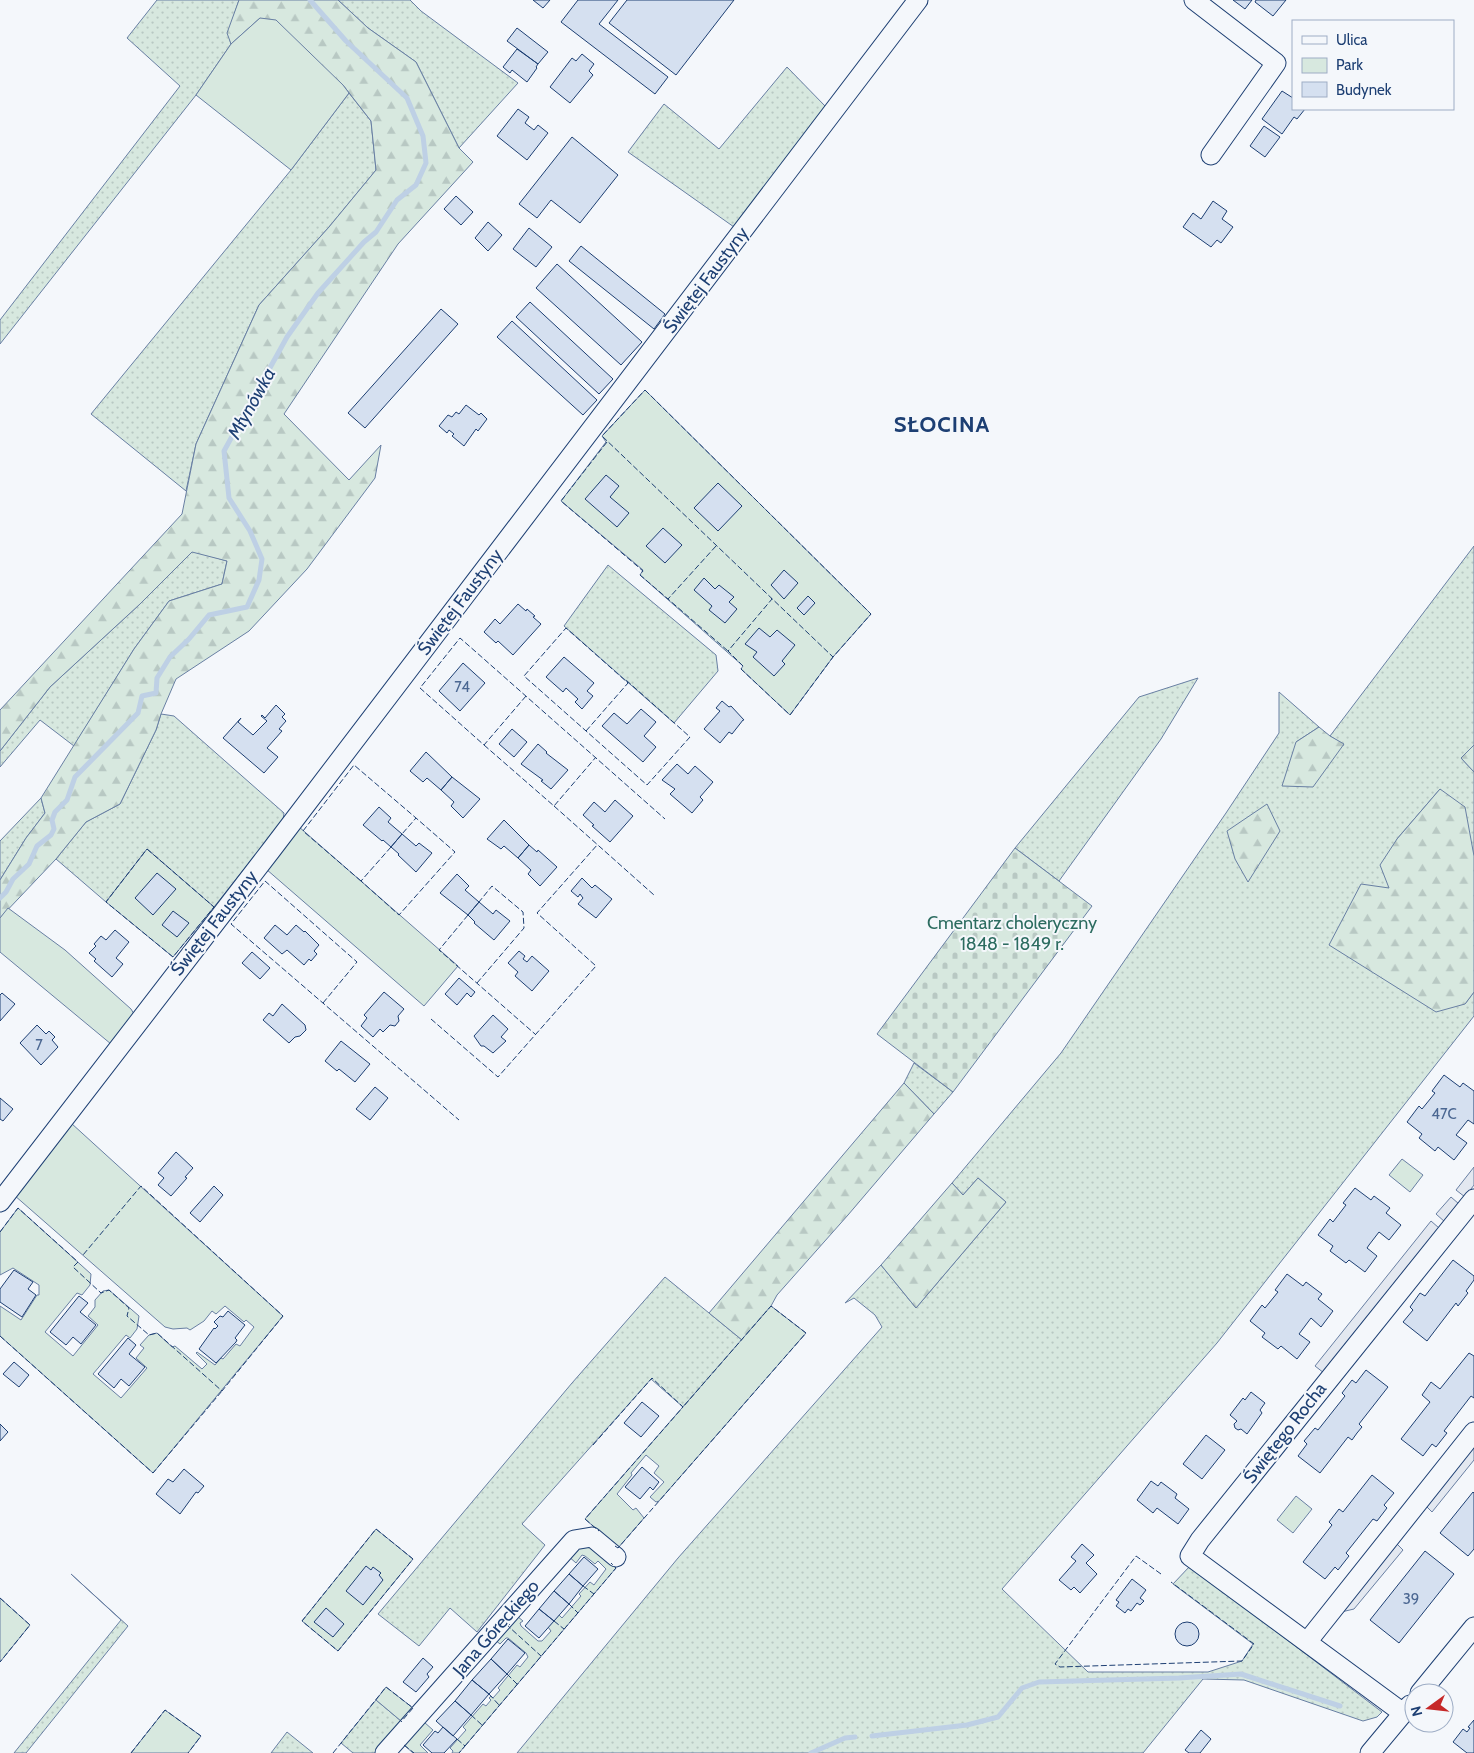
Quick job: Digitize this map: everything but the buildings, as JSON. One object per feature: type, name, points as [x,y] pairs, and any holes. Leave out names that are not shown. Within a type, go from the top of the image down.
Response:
[{"type":"street","name":"Świętej Faustyny","points":[[0,1202],[272,849],[918,0]]},
{"type":"street","points":[[1194,0],[1276,63],[1211,155]]},
{"type":"street","name":"Świętego Rocha","points":[[1404,1703],[1307,1642],[1190,1556],[1200,1540],[1474,1199]]},
{"type":"street","points":[[1307,1642],[1474,1432]]},
{"type":"street","name":"Jana Góreckiego","points":[[385,1753],[574,1540],[592,1537],[616,1557]]},
{"type":"street","points":[[1428,1683],[1474,1627]]},
{"type":"street","name":"Świętego Rocha","points":[[1370,1753],[1404,1712]]},
{"type":"green space","points":[[157,0],[239,0],[228,33],[231,44],[196,95],[0,344],[0,320],[180,86],[127,38]]},
{"type":"green space","points":[[239,0],[338,0],[368,28],[416,62],[459,148],[473,162],[398,244],[284,414],[349,480],[381,445],[375,478],[307,569],[249,631],[176,679],[156,730],[120,804],[86,822],[56,859],[0,918],[0,880],[26,838],[45,813],[41,798],[134,649],[169,601],[222,584],[227,561],[192,552],[140,604],[50,687],[0,751],[0,710],[182,514],[196,444],[259,305],[329,227],[376,170],[371,121],[343,85],[260,18],[231,44],[227,33]]},
{"type":"green space","points":[[338,0],[410,0],[421,11],[518,83],[459,148],[416,62],[368,28]]},
{"type":"green space","points":[[260,18],[276,20],[349,93],[291,170],[196,95],[231,44]]},
{"type":"green space","points":[[787,67],[826,107],[734,227],[628,152],[664,104],[719,149]]},
{"type":"green space","points":[[349,93],[371,121],[376,170],[329,227],[259,305],[196,444],[186,491],[91,414],[291,170]]},
{"type":"green space","points":[[645,390],[871,614],[833,657],[790,715],[741,669],[743,666],[640,575],[643,570],[561,501],[606,442],[602,436]]},
{"type":"green space","points":[[1474,546],[1474,746],[1462,759],[1474,772],[1474,856],[1471,844],[1440,789],[1397,839],[1465,1004],[1474,992],[1474,1016],[1217,1343],[1002,1589],[1088,1672],[1208,1672],[1242,1661],[1253,1644],[1173,1584],[1190,1566],[1382,1712],[1377,1717],[1363,1721],[1244,1680],[1203,1679],[1143,1753],[517,1753],[678,1558],[882,1327],[875,1315],[854,1298],[845,1303],[881,1265],[916,1308],[1006,1202],[978,1178],[963,1195],[952,1183],[1061,1053],[1226,813],[1279,733],[1279,692],[1319,727],[1296,742],[1344,745],[1330,736]]},
{"type":"green space","points":[[193,551],[227,561],[222,584],[169,601],[134,649],[74,746],[40,720],[0,767],[0,751],[50,687],[140,604]]},
{"type":"green space","points":[[608,565],[716,655],[718,671],[674,723],[564,626]]},
{"type":"green space","points":[[1198,678],[1161,739],[1059,881],[1015,848],[1139,697]]},
{"type":"green space","points":[[161,714],[174,716],[284,813],[283,820],[214,907],[147,849],[106,902],[56,859],[86,822],[120,804],[156,730]]},
{"type":"green space","points":[[1319,727],[1344,744],[1313,787],[1282,786],[1296,742]]},
{"type":"green space","points":[[1474,745],[1474,772],[1461,758]]},
{"type":"green space","points":[[1440,789],[1465,807],[1474,856],[1474,992],[1465,1004],[1436,1012],[1329,945],[1361,884],[1389,888],[1380,865],[1397,839]]},
{"type":"green space","points":[[41,798],[45,813],[26,838],[0,880],[0,841]]},
{"type":"green space","points":[[1267,804],[1280,831],[1248,882],[1235,859],[1227,831]]},
{"type":"green space","points":[[298,826],[458,966],[424,1006],[266,869]]},
{"type":"green space","name":"Cmentarz choleryczny 1848 - 1849 r.","points":[[1015,848],[1092,906],[953,1092],[877,1034]]},
{"type":"green space","points":[[147,849],[214,907],[173,957],[106,902]]},
{"type":"green space","points":[[8,908],[65,950],[131,1009],[134,1014],[111,1044],[0,952],[0,918]]},
{"type":"green space","points":[[914,1063],[953,1092],[934,1114],[904,1083]]},
{"type":"green space","points":[[904,1083],[934,1114],[777,1295],[771,1306],[742,1340],[709,1313]]},
{"type":"green space","points":[[71,1123],[283,1316],[153,1473],[0,1336],[0,1306],[21,1320],[37,1295],[39,1295],[39,1285],[13,1268],[0,1275],[0,1232],[18,1208],[91,1274],[90,1285],[82,1295],[77,1293],[45,1332],[73,1356],[98,1325],[88,1316],[95,1307],[95,1300],[103,1291],[109,1290],[139,1316],[137,1329],[130,1338],[126,1335],[93,1374],[121,1398],[147,1368],[136,1358],[144,1348],[140,1345],[149,1335],[157,1333],[172,1347],[175,1346],[202,1369],[207,1364],[197,1352],[215,1365],[236,1344],[240,1346],[254,1327],[246,1320],[244,1322],[225,1306],[216,1314],[212,1311],[204,1321],[190,1330],[187,1328],[173,1329],[165,1327],[14,1195]]},
{"type":"green space","points":[[1402,1159],[1423,1175],[1410,1192],[1389,1175]]},
{"type":"green space","points":[[978,1178],[1006,1202],[916,1308],[881,1265],[952,1183],[963,1195]]},
{"type":"green space","points":[[665,1277],[742,1340],[683,1407],[651,1379],[522,1524],[545,1545],[477,1632],[450,1608],[419,1646],[378,1614],[572,1383]]},
{"type":"green space","points":[[771,1306],[806,1333],[659,1501],[656,1502],[650,1497],[664,1482],[654,1473],[659,1466],[646,1455],[617,1494],[633,1510],[636,1508],[644,1518],[618,1548],[585,1519]]},
{"type":"green space","points":[[1296,1496],[1312,1509],[1293,1533],[1277,1520]]},
{"type":"green space","points":[[376,1529],[413,1559],[338,1651],[302,1621]]},
{"type":"green space","points":[[591,1546],[616,1568],[459,1753],[452,1753],[453,1751],[450,1748],[466,1730],[463,1727],[483,1704],[486,1706],[491,1700],[489,1698],[491,1696],[493,1698],[500,1690],[498,1688],[517,1665],[520,1667],[528,1657],[526,1653],[508,1638],[500,1644],[494,1639],[517,1616],[523,1621],[520,1623],[521,1626],[538,1641],[542,1641],[551,1631],[548,1627],[559,1615],[562,1618],[581,1596],[579,1594],[590,1582],[594,1585],[606,1569],[598,1561],[595,1564],[585,1556],[582,1555],[576,1563],[567,1555],[573,1548]]},
{"type":"green space","points":[[71,1574],[128,1626],[26,1753],[14,1753],[121,1620]]},
{"type":"green space","points":[[0,1598],[30,1625],[0,1662]]},
{"type":"green space","points":[[386,1687],[413,1708],[401,1721],[376,1700]]},
{"type":"green space","points":[[376,1700],[401,1721],[375,1753],[353,1753],[341,1743]]},
{"type":"green space","points":[[165,1710],[201,1736],[188,1753],[131,1753]]},
{"type":"green space","points":[[424,1722],[433,1730],[420,1745],[428,1753],[413,1753],[404,1745]]},
{"type":"green space","points":[[287,1732],[313,1753],[271,1753]]},
{"type":"shaded area","points":[[1474,1167],[1474,1185],[1465,1197],[1456,1190]]},
{"type":"shaded area","points":[[1451,1197],[1459,1204],[1445,1222],[1436,1214]]},
{"type":"shaded area","points":[[1431,1221],[1439,1228],[1324,1373],[1315,1366]]},
{"type":"shaded area","points":[[1474,1441],[1474,1460],[1432,1512],[1424,1504]]},
{"type":"shaded area","points":[[1394,1541],[1403,1550],[1354,1609],[1337,1613]]},
{"type":"waterway","name":"Młynówka","points":[[0,898],[6,892],[13,879],[29,864],[37,846],[51,835],[54,829],[52,820],[55,812],[67,800],[75,777],[138,713],[142,696],[156,693],[157,678],[170,657],[189,639],[209,615],[247,607],[259,580],[262,559],[250,531],[229,498],[224,451],[287,337],[318,293],[364,242],[376,232],[397,200],[416,185],[426,163],[423,136],[407,98],[346,41],[310,0]]},
{"type":"waterway","points":[[872,1736],[967,1725],[998,1717],[1022,1688],[1039,1682],[1179,1678],[1241,1674],[1340,1706]]},
{"type":"waterway","points":[[811,1753],[845,1738],[855,1737]]},
{"type":"fence","points":[[645,390],[871,614],[833,657],[602,436],[645,390]]},
{"type":"fence","points":[[607,442],[561,501],[643,571],[640,575],[668,599]]},
{"type":"fence","points":[[716,546],[668,599],[728,651]]},
{"type":"fence","points":[[771,598],[728,651],[743,666],[741,669],[790,715],[833,657]]},
{"type":"fence","points":[[586,731],[628,683],[566,628],[524,676],[647,785],[690,737],[626,680]]},
{"type":"fence","points":[[526,696],[484,745],[420,688],[460,638],[476,652],[665,819]]},
{"type":"fence","points":[[484,745],[554,806],[596,757]]},
{"type":"fence","points":[[361,881],[303,831],[354,765],[416,818]]},
{"type":"fence","points":[[554,806],[654,895]]},
{"type":"fence","points":[[391,847],[361,881],[399,915],[455,852],[416,818],[402,834]]},
{"type":"fence","points":[[431,1019],[498,1077],[596,966],[537,913],[598,844]]},
{"type":"fence","points":[[147,849],[214,907],[173,957],[106,902],[147,849]]},
{"type":"fence","points":[[323,1003],[357,962],[265,881],[231,924],[459,1120]]},
{"type":"fence","points":[[477,983],[524,928],[523,912],[492,886],[479,902]]},
{"type":"fence","points":[[468,915],[439,950],[535,1034]]},
{"type":"fence","points":[[0,1232],[18,1208],[78,1262],[73,1267],[101,1293],[109,1290],[129,1308],[127,1316],[149,1335],[157,1333],[222,1391],[283,1316],[141,1186],[83,1255]]},
{"type":"fence","points":[[615,1546],[618,1548],[806,1333],[771,1306],[683,1407]]},
{"type":"fence","points":[[0,1336],[153,1473],[222,1391]]},
{"type":"fence","points":[[593,1445],[652,1378],[683,1407],[585,1519],[599,1531]]},
{"type":"fence","points":[[376,1529],[413,1559],[338,1651],[302,1621],[376,1529]]},
{"type":"fence","points":[[1161,1574],[1136,1556],[1055,1664],[1060,1667],[1242,1661],[1254,1644],[1171,1582]]},
{"type":"fence","points":[[465,1746],[616,1568],[611,1563]]},
{"type":"fence","points":[[583,1586],[594,1594]]},
{"type":"fence","points":[[0,1598],[30,1625],[0,1662]]},
{"type":"fence","points":[[569,1604],[578,1613]]},
{"type":"fence","points":[[554,1621],[564,1629]]},
{"type":"fence","points":[[510,1624],[508,1626],[541,1656]]},
{"type":"fence","points":[[507,1674],[517,1684]]},
{"type":"fence","points":[[333,1753],[386,1687],[413,1708],[401,1722]]},
{"type":"fence","points":[[489,1694],[499,1705]]},
{"type":"fence","points":[[131,1753],[165,1710],[201,1736],[188,1753]]},
{"type":"fence","points":[[471,1715],[482,1725]]},
{"type":"fence","points":[[457,1739],[465,1746],[459,1753]]},
{"type":"fence","points":[[404,1745],[414,1753]]},
{"type":"district","name":"SŁOCINA","points":[[942,424]]}]
